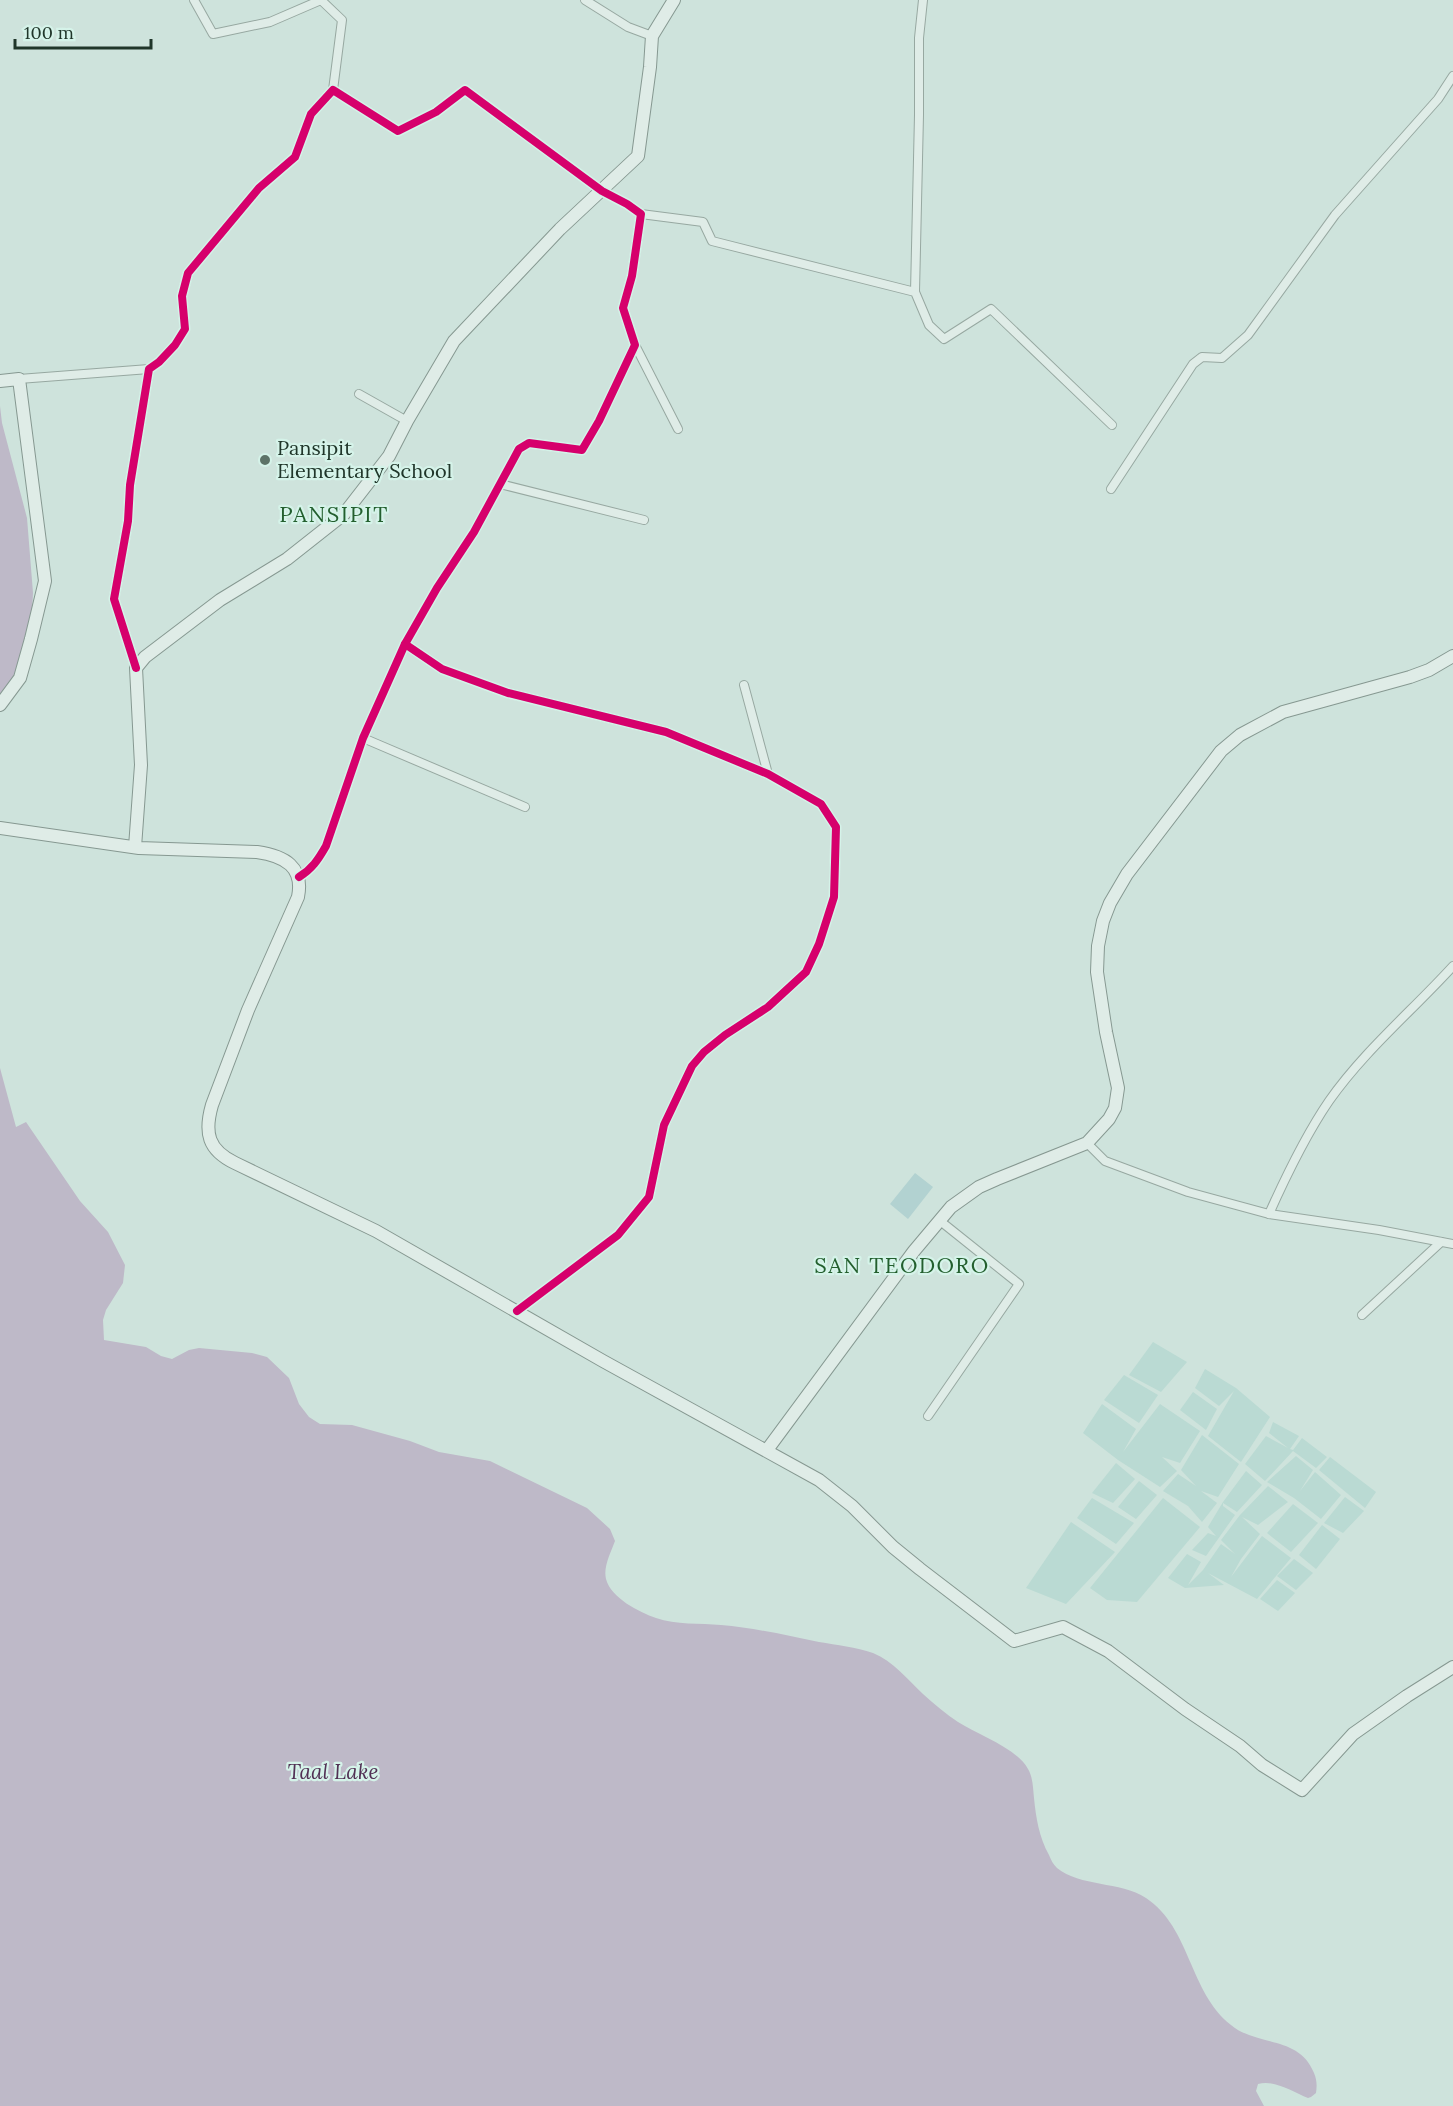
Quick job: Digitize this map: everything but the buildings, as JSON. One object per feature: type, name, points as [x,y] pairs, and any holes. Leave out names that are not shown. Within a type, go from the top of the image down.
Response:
[{"type":"main road","points":[[135,847],[141,765],[136,668],[145,657],[220,600],[287,559],[344,514],[389,456],[454,341],[560,229],[638,156],[652,36],[674,0]]},
{"type":"main road","points":[[0,705],[20,678],[45,581],[19,379],[1,381]]},
{"type":"main road","points":[[766,1450],[907,1260],[951,1207],[980,1187],[1087,1143],[1109,1119],[1117,1100],[1118,1088],[1106,1032],[1097,972],[1098,946],[1103,921],[1110,903],[1127,874],[1221,751],[1240,735],[1283,712],[1410,677],[1429,670],[1453,656]]},
{"type":"main road","points":[[0,828],[135,847],[272,854],[289,864],[299,877],[300,887],[293,909],[248,1010],[212,1105],[208,1129],[215,1150],[223,1158],[376,1230],[603,1361],[819,1480],[852,1506],[893,1547],[1014,1641],[1063,1627],[1108,1651],[1185,1709],[1240,1746],[1262,1765],[1302,1790],[1353,1734],[1453,1667]]},
{"type":"street","points":[[19,379],[148,369],[159,362],[175,345],[185,329],[182,296],[188,273],[259,188],[296,157],[310,114],[333,90],[342,20],[321,0],[270,22],[213,34],[194,0]]},
{"type":"street","points":[[585,0],[628,27],[652,36]]},
{"type":"street","points":[[923,0],[919,38],[915,292],[929,325],[944,339],[991,309],[1112,425]]},
{"type":"street","points":[[1111,489],[1193,364],[1202,357],[1222,358],[1248,335],[1335,215],[1438,99],[1453,76]]},
{"type":"street","points":[[333,90],[398,131],[436,112],[465,90],[602,191],[641,214],[703,222],[712,240],[915,292]]},
{"type":"street","points":[[641,214],[632,276],[623,308],[635,345],[678,429]]},
{"type":"street","points":[[299,877],[317,862],[326,846],[363,738],[405,644],[437,588],[474,532],[519,449],[529,443],[582,450],[599,421],[635,345]]},
{"type":"street","points":[[136,668],[114,599],[128,521],[130,485],[148,369]]},
{"type":"street","points":[[358,394],[407,421]]},
{"type":"street","points":[[500,484],[644,520]]},
{"type":"street","points":[[405,644],[442,669],[508,693],[666,732],[768,774],[821,804],[836,827],[834,897],[819,944],[806,972],[768,1007],[725,1035],[704,1052],[692,1066],[664,1125],[649,1197],[618,1235],[517,1311]]},
{"type":"street","points":[[744,685],[768,774]]},
{"type":"street","points":[[363,738],[525,807]]},
{"type":"street","points":[[1269,1214],[1301,1149],[1329,1101],[1371,1051],[1453,966]]},
{"type":"street","points":[[1087,1143],[1105,1161],[1188,1192],[1269,1214],[1379,1230],[1453,1244]]},
{"type":"street","points":[[928,1416],[1019,1284],[939,1220]]},
{"type":"street","points":[[1362,1315],[1441,1242]]},
{"type":"shaded area","points":[[915,1173],[933,1187],[908,1219],[890,1204]]},
{"type":"shaded area","points":[[1153,1342],[1187,1362],[1161,1392],[1129,1375]]},
{"type":"shaded area","points":[[1205,1369],[1236,1388],[1270,1417],[1241,1462],[1208,1436],[1234,1391],[1219,1406],[1195,1388]]},
{"type":"shaded area","points":[[1124,1375],[1158,1395],[1139,1423],[1104,1400]]},
{"type":"shaded area","points":[[1193,1392],[1217,1409],[1206,1430],[1180,1410]]},
{"type":"shaded area","points":[[1102,1404],[1136,1429],[1123,1452],[1160,1404],[1200,1431],[1180,1463],[1162,1457],[1177,1471],[1160,1487],[1118,1460],[1083,1433]]},
{"type":"shaded area","points":[[1273,1422],[1299,1436],[1290,1449],[1293,1450],[1302,1438],[1327,1457],[1316,1468],[1293,1451],[1265,1481],[1245,1464],[1266,1436],[1288,1448],[1269,1433]]},
{"type":"shaded area","points":[[1202,1435],[1239,1464],[1218,1497],[1201,1491],[1217,1503],[1202,1522],[1188,1506],[1163,1491],[1178,1474],[1196,1486],[1181,1470]]},
{"type":"shaded area","points":[[1296,1456],[1313,1470],[1300,1491],[1315,1472],[1341,1495],[1321,1519],[1294,1498],[1267,1482]]},
{"type":"shaded area","points":[[1330,1457],[1376,1492],[1365,1508],[1319,1470]]},
{"type":"shaded area","points":[[1116,1463],[1135,1479],[1113,1503],[1092,1493]]},
{"type":"shaded area","points":[[1246,1471],[1262,1485],[1237,1512],[1223,1503],[1223,1506],[1235,1515],[1206,1556],[1192,1550],[1208,1533],[1216,1536],[1208,1527],[1223,1502]]},
{"type":"shaded area","points":[[1139,1481],[1157,1495],[1136,1519],[1118,1507]]},
{"type":"shaded area","points":[[1268,1486],[1288,1502],[1258,1525],[1242,1517],[1260,1534],[1231,1577],[1262,1536],[1291,1558],[1257,1599],[1208,1573],[1224,1585],[1185,1588],[1168,1578],[1187,1554],[1201,1562],[1188,1585],[1203,1570],[1221,1544],[1235,1554],[1221,1540],[1240,1515]]},
{"type":"shaded area","points":[[1345,1497],[1364,1511],[1343,1533],[1324,1523]]},
{"type":"shaded area","points":[[1092,1498],[1134,1523],[1116,1544],[1077,1518]]},
{"type":"shaded area","points":[[1163,1498],[1200,1527],[1137,1602],[1107,1600],[1090,1588]]},
{"type":"shaded area","points":[[1293,1504],[1318,1523],[1291,1552],[1267,1533]]},
{"type":"shaded area","points":[[1071,1522],[1115,1552],[1066,1604],[1026,1588]]},
{"type":"shaded area","points":[[1322,1525],[1340,1539],[1316,1569],[1299,1555]]},
{"type":"shaded area","points":[[1294,1559],[1313,1573],[1296,1590],[1277,1576]]},
{"type":"shaded area","points":[[1277,1580],[1295,1593],[1278,1611],[1260,1599]]},
{"type":"water","points":[[0,406],[2,423],[27,518],[33,593],[30,649],[0,707]]},
{"type":"water","name":"Taal Lake","points":[[0,1068],[16,1127],[26,1122],[80,1201],[108,1232],[125,1265],[123,1283],[106,1310],[103,1320],[104,1340],[146,1347],[161,1356],[172,1359],[189,1350],[199,1348],[252,1353],[267,1357],[289,1378],[299,1404],[309,1417],[320,1424],[352,1425],[410,1441],[439,1452],[490,1461],[587,1508],[610,1529],[615,1541],[606,1570],[609,1586],[626,1603],[649,1615],[672,1622],[721,1625],[770,1632],[853,1648],[880,1656],[949,1716],[1006,1748],[1023,1761],[1032,1779],[1040,1834],[1056,1866],[1066,1874],[1077,1878],[1136,1893],[1161,1911],[1182,1943],[1206,1995],[1217,2011],[1241,2032],[1288,2047],[1298,2053],[1307,2061],[1314,2073],[1316,2093],[1308,2098],[1270,2083],[1258,2084],[1256,2091],[1264,2106],[0,2106]]},
{"type":"cycle path","points":[[136,668],[114,599],[128,521],[130,485],[149,369],[175,345],[185,329],[182,296],[188,273],[259,188],[295,157],[311,114],[333,90],[398,131],[436,112],[465,90],[602,191],[641,214],[632,276],[623,308],[635,345],[599,421],[582,450],[529,443],[519,449],[474,532],[437,588],[405,644],[363,738],[326,846],[308,871],[299,877]]},
{"type":"cycle path","points":[[405,644],[442,669],[508,693],[666,732],[768,774],[821,804],[836,827],[834,897],[819,944],[806,972],[768,1007],[725,1035],[704,1052],[692,1066],[664,1125],[649,1197],[618,1235],[517,1311]]},
{"type":"place","name":"Pansipit Elementary School","points":[[265,460]]},
{"type":"district","name":"PANSIPIT","points":[[334,514]]},
{"type":"district","name":"SAN TEODORO","points":[[902,1265]]}]
